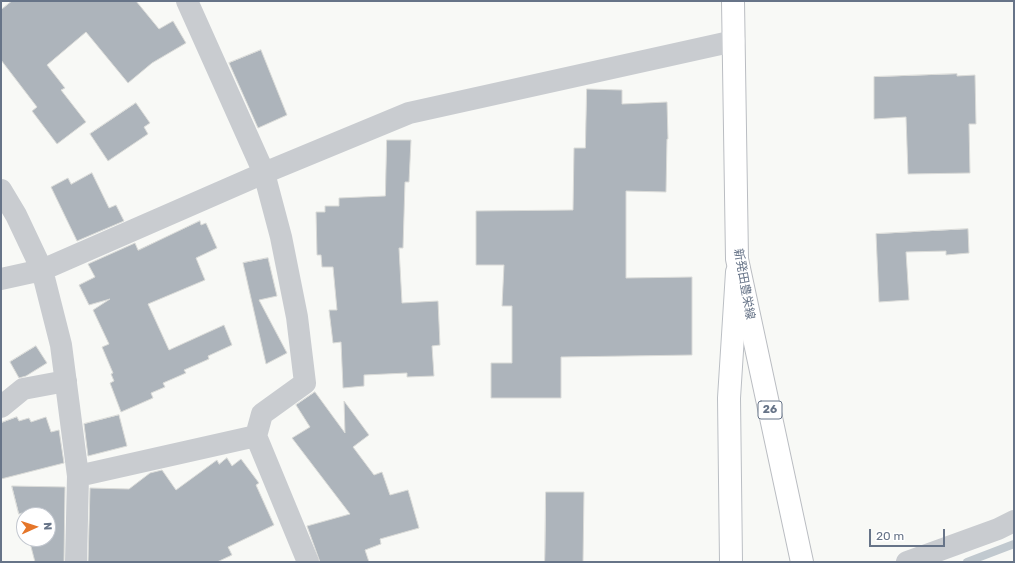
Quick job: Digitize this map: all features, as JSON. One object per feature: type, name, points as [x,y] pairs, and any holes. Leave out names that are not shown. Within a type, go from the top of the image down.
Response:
[{"type":"main road","name":"新発田豊栄線","points":[[733,1],[737,259],[802,562]]},
{"type":"main road","points":[[731,562],[730,398],[737,259]]},
{"type":"street","points":[[187,1],[264,173],[281,237],[296,310],[305,383],[262,414],[256,436],[308,562]]},
{"type":"street","points":[[1,279],[42,270],[264,173],[409,113],[734,40]]},
{"type":"street","points":[[1,190],[16,214],[42,270],[61,345],[78,476],[76,562]]},
{"type":"street","points":[[1,407],[23,389],[66,381]]},
{"type":"street","points":[[78,476],[256,436]]},
{"type":"street","points":[[907,562],[1014,522]]},
{"type":"building","points":[[12,1],[136,1],[159,29],[173,21],[186,43],[152,63],[128,83],[86,32],[47,65],[65,88],[61,90],[86,122],[57,144],[32,111],[37,107],[1,60],[1,10]]},
{"type":"building","points":[[261,50],[287,115],[258,128],[229,63]]},
{"type":"building","points":[[957,74],[957,76],[975,75],[976,124],[969,124],[970,173],[908,174],[906,117],[874,119],[874,77]]},
{"type":"building","points":[[587,89],[622,90],[622,104],[667,102],[668,139],[666,192],[626,191],[626,278],[692,277],[692,355],[561,357],[561,398],[491,398],[491,363],[512,363],[512,306],[502,306],[504,265],[476,265],[476,211],[573,210],[574,148],[585,148]]},
{"type":"building","points":[[136,103],[150,123],[144,127],[148,134],[108,161],[90,134]]},
{"type":"building","points":[[387,140],[411,140],[409,182],[405,182],[403,248],[399,248],[402,303],[438,301],[440,345],[432,346],[434,376],[407,377],[407,373],[364,375],[364,386],[343,388],[341,342],[333,343],[329,310],[337,310],[333,267],[322,267],[321,255],[317,255],[316,212],[325,212],[325,206],[339,206],[339,198],[385,196]]},
{"type":"building","points":[[92,173],[109,208],[116,205],[124,221],[77,241],[51,187],[68,178],[71,184]]},
{"type":"building","points":[[200,221],[201,225],[206,223],[217,248],[196,258],[205,280],[148,304],[169,350],[224,325],[232,345],[208,356],[209,359],[184,370],[186,373],[163,383],[165,387],[151,393],[153,398],[121,412],[110,383],[114,381],[111,374],[113,373],[102,347],[109,344],[93,310],[110,299],[89,305],[79,285],[95,277],[88,264],[135,243],[138,250]]},
{"type":"building","points":[[968,229],[969,253],[946,255],[946,251],[906,252],[909,300],[879,302],[876,234]]},
{"type":"building","points":[[268,258],[277,296],[259,300],[287,353],[266,364],[243,263]]},
{"type":"building","points":[[36,346],[47,363],[26,376],[19,378],[10,362]]},
{"type":"building","points":[[315,392],[345,433],[344,401],[369,435],[353,447],[374,475],[382,472],[390,495],[408,490],[419,528],[380,539],[381,544],[365,550],[369,562],[320,562],[307,526],[350,514],[292,438],[310,427],[296,405]]},
{"type":"building","points":[[119,415],[127,446],[88,456],[84,424]]},
{"type":"building","points":[[17,417],[19,421],[29,418],[31,422],[46,417],[51,432],[59,430],[64,463],[1,479],[1,423]]},
{"type":"building","points":[[227,458],[232,466],[241,459],[259,483],[256,485],[274,525],[228,547],[232,555],[217,562],[88,562],[90,488],[129,489],[150,473],[162,470],[176,490],[217,460],[219,464]]},
{"type":"building","points":[[12,486],[65,487],[64,562],[35,562],[31,547],[56,547],[56,507],[17,507]]},
{"type":"building","points":[[546,492],[584,492],[583,562],[545,562]]},
{"type":"waterway","points":[[967,562],[1014,544]]}]
